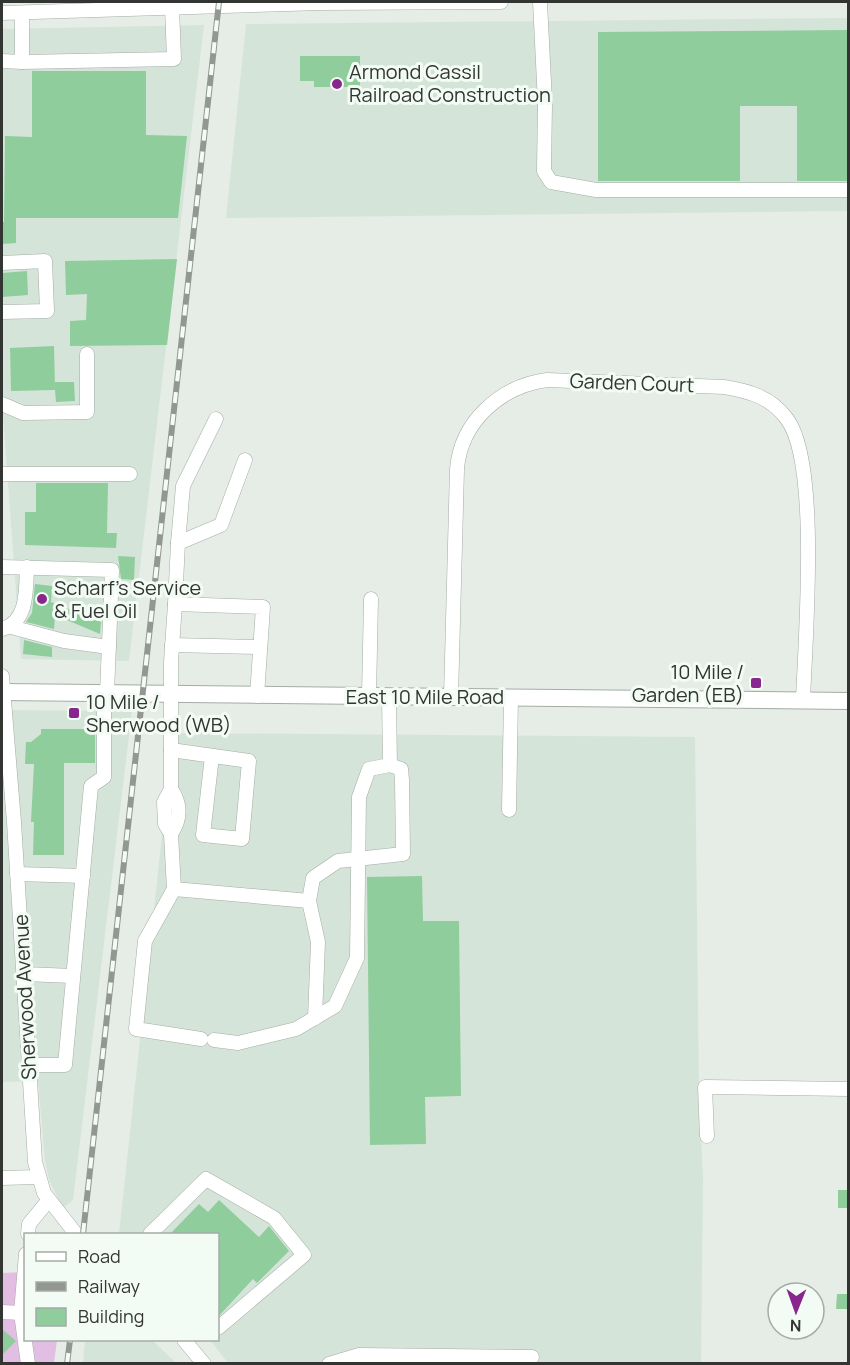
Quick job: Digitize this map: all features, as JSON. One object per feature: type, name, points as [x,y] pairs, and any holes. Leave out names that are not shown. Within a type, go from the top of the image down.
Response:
[{"type":"main road","name":"East 10 Mile Road","points":[[2,686],[106,693],[257,696],[849,702]]},
{"type":"street","points":[[2,13],[274,3],[501,2]]},
{"type":"street","points":[[540,2],[545,102],[544,171],[550,182],[596,190],[849,190]]},
{"type":"street","points":[[2,62],[174,59],[172,7]]},
{"type":"street","points":[[22,14],[22,62]]},
{"type":"street","points":[[2,263],[45,261],[47,311],[2,312]]},
{"type":"street","points":[[2,404],[23,412],[87,412],[87,354]]},
{"type":"street","name":"Garden Court","points":[[451,697],[457,469],[462,442],[471,426],[490,405],[519,386],[547,380],[724,387],[751,392],[774,404],[788,420],[799,440],[805,469],[807,575],[803,701]]},
{"type":"street","points":[[216,419],[183,486],[172,645],[171,789],[178,800],[178,823],[171,834],[174,890],[145,941],[136,1029],[238,1043],[296,1029],[315,1018],[335,1006],[357,958],[360,859],[359,797],[369,769],[390,765],[400,769],[402,780],[403,854],[360,859],[338,861],[313,878],[309,901],[318,942],[315,1018]]},
{"type":"street","points":[[178,543],[221,525],[244,460]]},
{"type":"street","points":[[2,474],[130,474]]},
{"type":"street","points":[[2,567],[112,570],[104,777],[91,786],[65,1065],[29,1065]]},
{"type":"street","points":[[6,628],[20,616],[25,598],[27,567]]},
{"type":"street","points":[[369,696],[371,600]]},
{"type":"street","points":[[175,604],[263,607],[257,696]]},
{"type":"street","points":[[6,628],[64,642],[109,646]]},
{"type":"street","points":[[172,645],[260,647]]},
{"type":"street","name":"Sherwood Avenue","points":[[2,686],[38,1177],[48,1201],[75,1233]]},
{"type":"street","points":[[389,697],[390,765]]},
{"type":"street","points":[[509,810],[511,698]]},
{"type":"street","points":[[171,750],[213,756],[249,762],[242,839],[203,835],[213,756]]},
{"type":"street","points":[[17,874],[83,876]]},
{"type":"street","points":[[174,890],[309,901]]},
{"type":"street","points":[[24,974],[74,976]]},
{"type":"street","points":[[707,1136],[705,1087],[849,1089]]},
{"type":"street","points":[[2,1178],[38,1177]]},
{"type":"street","points":[[151,1233],[206,1179],[274,1218],[304,1255],[219,1327]]},
{"type":"street","points":[[28,1233],[29,1224],[48,1201]]},
{"type":"street","points":[[24,1278],[21,1313],[24,1335]]},
{"type":"street","points":[[2,1312],[21,1313]]},
{"type":"street","points":[[25,1341],[28,1364]]},
{"type":"street","points":[[193,1342],[204,1364]]},
{"type":"street","points":[[329,1364],[359,1355],[532,1357]]},
{"type":"shaded area","points":[[848,18],[848,211],[226,218],[246,24]]},
{"type":"shaded area","points":[[204,25],[129,661],[21,659],[2,402],[2,29]]},
{"type":"shaded area","points":[[2,710],[132,711],[73,1200],[63,1208],[49,1180],[45,1161],[38,1081],[2,1082]]},
{"type":"shaded area","points":[[173,733],[695,737],[699,1094],[703,1179],[701,1363],[228,1363],[211,1341],[219,1341],[219,1233],[119,1233]]},
{"type":"shaded area","points":[[24,1272],[24,1341],[57,1341],[54,1363],[2,1363],[2,1273]]},
{"type":"shaded area","points":[[85,1341],[153,1341],[176,1363],[83,1363]]},
{"type":"building","points":[[849,30],[849,181],[797,181],[797,106],[740,106],[740,181],[598,181],[598,32]]},
{"type":"building","name":"Armond Cassil Railroad Construction","points":[[300,56],[360,56],[360,87],[314,87],[314,81],[300,81]]},
{"type":"building","points":[[32,71],[146,71],[146,135],[187,136],[178,218],[16,218],[16,243],[2,244],[5,136],[32,137]]},
{"type":"building","points":[[177,259],[167,345],[70,346],[70,321],[86,320],[87,294],[66,295],[65,261]]},
{"type":"building","points":[[27,271],[28,295],[2,297],[2,273]]},
{"type":"building","points":[[54,346],[55,388],[55,382],[74,382],[75,401],[56,402],[55,390],[11,391],[10,348]]},
{"type":"building","points":[[36,483],[108,483],[107,533],[117,533],[116,548],[25,545],[25,512],[36,512]]},
{"type":"building","points":[[118,556],[135,557],[134,580],[121,579]]},
{"type":"building","points":[[35,584],[52,586],[51,602],[101,622],[100,634],[55,615],[54,629],[26,622],[32,613]]},
{"type":"building","points":[[24,640],[52,647],[52,657],[23,654]]},
{"type":"building","points":[[41,729],[95,729],[95,763],[64,763],[64,855],[33,855],[34,822],[31,822],[34,764],[25,764],[26,742],[31,742],[41,734]]},
{"type":"building","points":[[422,876],[423,921],[459,921],[461,1096],[425,1097],[426,1144],[370,1145],[367,877]]},
{"type":"building","points":[[838,1190],[849,1190],[849,1208],[838,1208]]},
{"type":"building","points":[[219,1200],[259,1237],[269,1226],[289,1251],[257,1283],[253,1279],[219,1316],[219,1233],[171,1233],[199,1204],[208,1212]]},
{"type":"building","points":[[837,1294],[849,1294],[849,1309],[836,1309]]},
{"type":"building","points":[[2,1329],[16,1341],[2,1355]]},
{"type":"railway","points":[[83,1233],[219,2]]},
{"type":"railway","points":[[67,1364],[70,1341]]},
{"type":"place","name":"Armond Cassil Railroad Construction","points":[[337,84]]},
{"type":"place","name":"Scharf's Service & Fuel Oil","points":[[42,599]]},
{"type":"place","name":"10 Mile / Garden (EB)","points":[[756,683]]},
{"type":"place","name":"10 Mile / Sherwood (WB)","points":[[74,713]]}]
